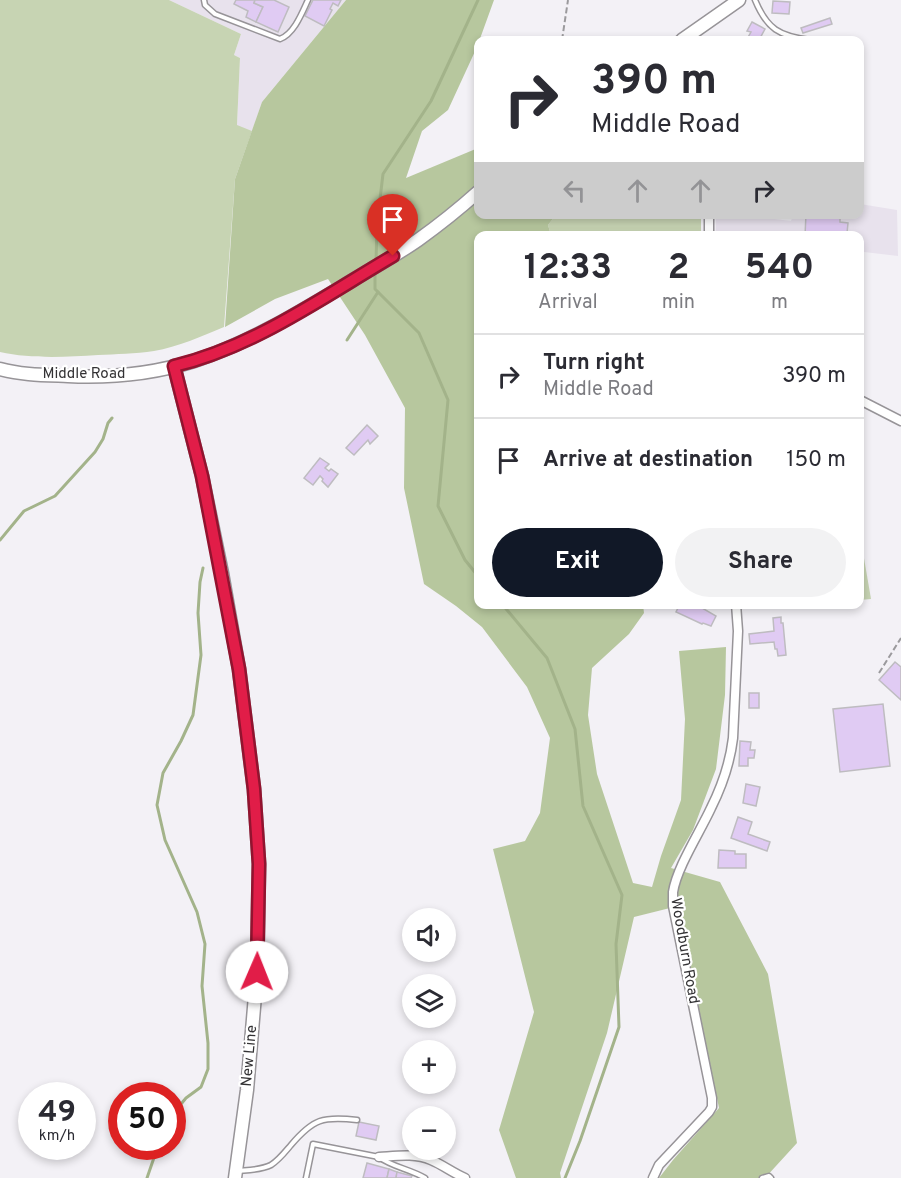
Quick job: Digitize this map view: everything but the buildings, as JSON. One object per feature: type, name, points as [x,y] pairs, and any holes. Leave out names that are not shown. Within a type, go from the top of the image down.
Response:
[{"type":"main road","points":[[693,36],[739,0]]},
{"type":"main road","name":"Middle Road","points":[[0,369],[27,374],[96,377],[137,374],[208,356],[253,337],[393,256],[449,218],[474,196]]},
{"type":"main road","name":"New Line","points":[[174,366],[202,476],[222,573],[239,669],[254,789],[259,864],[257,972],[247,1090],[236,1175]]},
{"type":"street","points":[[864,402],[901,421]]},
{"type":"street","name":"Woodburn Road","points":[[653,1178],[660,1165],[712,1107],[673,893],[683,865],[722,784],[731,753],[738,631],[736,609]]},
{"type":"street","points":[[379,1157],[421,1156],[465,1178]]},
{"type":"lane","points":[[204,0],[215,14],[280,39],[291,32],[308,0]]},
{"type":"lane","points":[[755,0],[761,15],[773,28],[788,36]]},
{"type":"lane","points":[[236,1175],[273,1164],[303,1132],[319,1121],[332,1118],[357,1120]]},
{"type":"lane","points":[[306,1178],[313,1144],[379,1157],[424,1178]]},
{"type":"lane","points":[[762,1178],[769,1176],[771,1178]]},
{"type":"path","points":[[563,36],[568,0]]},
{"type":"path","points":[[879,673],[901,638]]},
{"type":"shaded area","points":[[169,0],[346,0],[262,102],[252,131],[237,126],[240,58],[234,55],[241,34]]},
{"type":"shaded area","points":[[864,205],[897,210],[898,256],[864,252],[864,231],[716,231],[716,219],[791,221],[792,219],[864,219]]},
{"type":"green space","points":[[0,0],[169,0],[241,34],[234,55],[240,58],[237,125],[252,131],[235,179],[224,327],[181,344],[147,352],[49,357],[0,352]]},
{"type":"green space","points":[[346,0],[494,0],[481,36],[474,36],[474,54],[448,110],[422,131],[406,178],[474,150],[474,219],[553,219],[548,225],[550,231],[474,231],[474,609],[644,609],[644,613],[629,634],[592,668],[588,715],[597,774],[633,883],[652,887],[681,800],[685,719],[679,651],[726,647],[725,695],[716,769],[693,830],[671,868],[720,882],[768,974],[797,1143],[765,1178],[659,1178],[719,1108],[678,906],[634,917],[607,1033],[560,1173],[561,1178],[516,1178],[499,1130],[534,1012],[493,849],[525,841],[540,813],[550,738],[527,687],[482,627],[424,584],[404,488],[405,408],[365,335],[328,279],[275,299],[225,327],[235,179],[262,102]]},
{"type":"green space","points":[[553,219],[701,219],[701,231],[550,231],[548,225]]},
{"type":"green space","points":[[864,558],[871,599],[864,600]]},
{"type":"waterway","points":[[376,263],[377,224],[383,174],[431,101],[478,0]]},
{"type":"waterway","points":[[375,273],[375,289],[419,333],[448,400],[438,506],[465,560],[474,571]]},
{"type":"waterway","points":[[347,340],[378,292]]},
{"type":"waterway","points":[[0,540],[24,511],[55,496],[95,452],[112,418]]},
{"type":"waterway","points":[[186,1098],[201,1087],[208,1069],[208,1043],[202,986],[205,944],[197,912],[165,840],[157,805],[163,773],[193,715],[201,655],[198,613],[203,568]]},
{"type":"waterway","points":[[506,609],[547,658],[575,729],[583,806],[622,895],[616,944],[619,1027],[565,1178]]},
{"type":"waterway","points":[[147,1178],[153,1160]]},
{"type":"route","points":[[257,972],[259,864],[254,789],[239,669],[202,476],[174,366],[208,356],[253,337],[393,256]]}]
